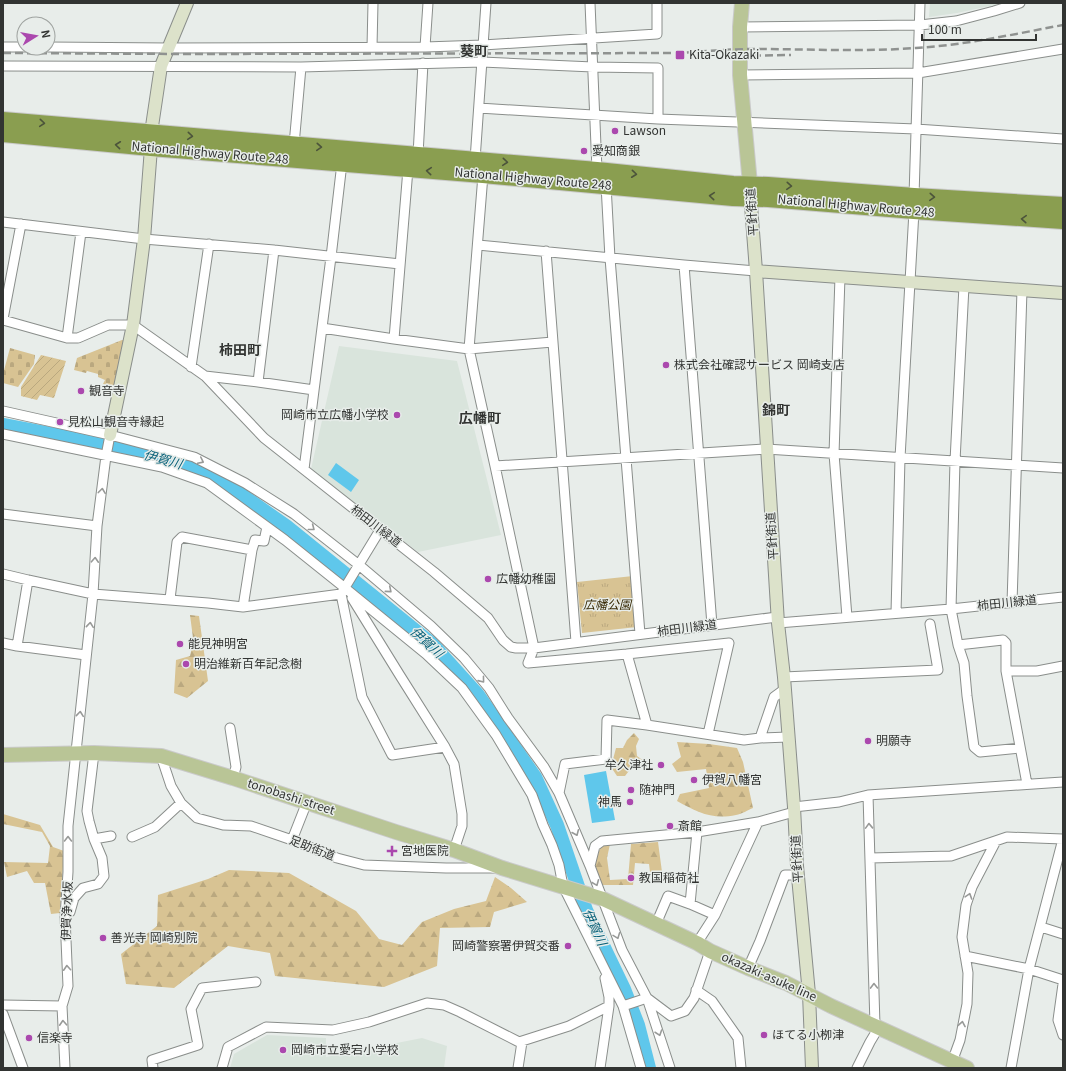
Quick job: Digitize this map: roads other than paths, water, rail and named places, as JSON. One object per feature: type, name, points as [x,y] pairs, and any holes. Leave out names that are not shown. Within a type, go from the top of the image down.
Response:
[{"type":"highway","name":"National Highway Route 248","points":[[3,120],[597,170],[733,184],[750,191],[914,203],[1063,221]]},
{"type":"highway","name":"National Highway Route 248","points":[[3,134],[151,148],[606,185],[733,198],[750,191]]},
{"type":"highway","name":"National Highway Route 248","points":[[914,203],[1063,205]]},
{"type":"main road","name":"平針街道","points":[[742,3],[740,27],[740,75],[750,191]]},
{"type":"main road","name":"tonobashi street","points":[[3,755],[94,753],[162,756],[454,850],[502,868],[566,887]]},
{"type":"main road","name":"okazaki-asuke line","points":[[566,887],[599,898],[710,951],[786,983],[831,1006],[967,1068]]},
{"type":"street","points":[[110,435],[133,325],[144,239],[151,133],[161,66],[187,3]]},
{"type":"street","points":[[372,47],[373,3]]},
{"type":"street","points":[[425,47],[428,3]]},
{"type":"street","points":[[475,160],[486,3]]},
{"type":"street","points":[[590,3],[597,170]]},
{"type":"street","points":[[56,47],[425,47],[483,45],[657,34],[657,3]]},
{"type":"street","points":[[896,614],[900,458],[914,203],[920,3]]},
{"type":"street","points":[[740,27],[920,26],[956,21],[1020,3]]},
{"type":"street","points":[[3,47],[16,47]]},
{"type":"street","points":[[740,75],[918,73],[1063,49]]},
{"type":"street","points":[[3,66],[301,67],[482,62],[593,67],[658,68],[658,119]]},
{"type":"street","points":[[418,155],[423,64]]},
{"type":"street","points":[[294,145],[301,67]]},
{"type":"street","points":[[479,108],[658,119],[916,129],[1063,139]]},
{"type":"street","points":[[304,469],[342,163]]},
{"type":"street","points":[[394,340],[408,169]]},
{"type":"street","points":[[482,175],[469,349],[496,466],[534,648],[528,663],[729,643],[708,734]]},
{"type":"street","points":[[606,185],[610,258],[640,634]]},
{"type":"street","name":"平針街道","points":[[750,191],[778,620],[794,810],[797,875],[809,994],[812,1068]]},
{"type":"street","points":[[3,222],[144,239],[274,250],[400,264]]},
{"type":"street","points":[[21,224],[3,319],[66,338],[78,338],[108,324],[133,325]]},
{"type":"street","points":[[66,338],[81,232]]},
{"type":"street","points":[[191,367],[209,244]]},
{"type":"street","points":[[478,244],[546,252],[756,271],[1063,292]]},
{"type":"street","points":[[258,382],[274,250]]},
{"type":"street","points":[[546,252],[576,642]]},
{"type":"street","points":[[684,265],[712,625]]},
{"type":"street","points":[[840,277],[834,454],[847,617]]},
{"type":"street","points":[[964,286],[951,609],[958,645],[964,663],[974,747],[980,752],[1020,748]]},
{"type":"street","points":[[1012,603],[1022,290]]},
{"type":"street","name":"柿田川緑道","points":[[133,325],[205,376],[264,438],[434,572],[488,618],[503,640],[511,647],[534,648],[712,625],[896,614],[1063,597]]},
{"type":"street","points":[[322,328],[394,340],[469,349],[553,342]]},
{"type":"street","points":[[205,376],[314,390]]},
{"type":"street","points":[[3,411],[110,435],[194,457],[245,483],[294,514],[359,564],[431,626],[464,658],[489,688],[508,718],[544,767],[559,793],[590,866],[599,898],[622,950],[647,998],[670,1068]]},
{"type":"street","points":[[3,434],[162,467],[207,483],[267,527],[431,659],[462,688],[496,735],[532,795],[543,826],[552,845],[566,887],[623,1006],[641,1068]]},
{"type":"street","name":"伊賀浄水坂","points":[[65,1068],[62,1006],[68,986],[65,917],[68,872],[68,826],[93,594],[97,526],[110,435]]},
{"type":"street","points":[[496,466],[766,450],[1063,468]]},
{"type":"street","points":[[3,514],[97,526]]},
{"type":"street","points":[[243,607],[255,540],[264,541],[267,527]]},
{"type":"street","points":[[380,530],[359,564],[345,591],[362,697],[392,755],[445,747]]},
{"type":"street","points":[[170,600],[177,542],[182,537],[252,550]]},
{"type":"street","points":[[3,574],[93,594],[208,602],[243,607],[345,591]]},
{"type":"street","points":[[17,646],[28,580]]},
{"type":"street","points":[[345,591],[445,747],[454,764],[462,814],[462,826],[454,850]]},
{"type":"street","points":[[760,738],[774,697],[784,683],[938,670],[930,624]]},
{"type":"street","points":[[958,645],[1002,640],[1006,643],[1006,670],[1027,784]]},
{"type":"street","points":[[3,643],[86,655]]},
{"type":"street","points":[[627,654],[647,725]]},
{"type":"street","points":[[1006,670],[1037,671],[1063,666]]},
{"type":"street","points":[[559,793],[565,764],[606,759],[606,720],[744,740],[788,737]]},
{"type":"street","points":[[230,728],[236,767],[234,778]]},
{"type":"street","points":[[70,912],[74,898],[83,888],[98,884],[104,876],[102,858],[94,839],[87,811],[94,753]]},
{"type":"street","name":"足助街道","points":[[162,756],[171,786],[181,803],[197,818],[223,826],[251,826],[337,858],[364,865],[446,868],[502,868]]},
{"type":"street","points":[[590,866],[595,846],[602,841],[697,832],[758,822],[794,810],[840,802],[868,795],[1063,782]]},
{"type":"street","points":[[857,1068],[877,1026],[868,795]]},
{"type":"street","points":[[292,840],[307,802]]},
{"type":"street","points":[[132,837],[155,827],[181,803]]},
{"type":"street","points":[[697,944],[714,915],[758,822]]},
{"type":"street","points":[[690,904],[697,832]]},
{"type":"street","points":[[94,839],[111,836]]},
{"type":"street","points":[[870,858],[950,856],[1007,837],[1063,839],[1028,969],[1010,1068]]},
{"type":"street","points":[[952,1062],[960,1040],[967,1004],[968,973],[962,937],[966,905],[972,887],[996,841]]},
{"type":"street","points":[[748,968],[785,875],[797,875]]},
{"type":"street","points":[[656,924],[668,896],[714,915]]},
{"type":"street","points":[[1040,927],[1063,934]]},
{"type":"street","points":[[647,998],[671,1016],[685,1012],[694,998],[710,951]]},
{"type":"street","points":[[965,956],[1028,969],[1063,980]]},
{"type":"street","points":[[600,1068],[609,1006],[604,968]]},
{"type":"street","points":[[153,1068],[152,1060],[198,1045],[191,1009],[202,988],[256,982]]},
{"type":"street","points":[[1063,984],[1058,1020],[1063,1035]]},
{"type":"street","points":[[696,990],[712,1001],[738,1038],[741,1068]]},
{"type":"street","points":[[623,1006],[647,998]]},
{"type":"street","points":[[222,1068],[228,1047],[266,1026],[333,1030],[369,1022],[427,1003],[444,1005],[514,1040],[522,1042],[569,1026],[609,1006]]},
{"type":"street","points":[[3,1005],[62,1006]]},
{"type":"street","points":[[3,1014],[23,1068]]},
{"type":"street","points":[[518,1068],[522,1042]]},
{"type":"water","points":[[336,463],[359,480],[351,492],[328,475]]},
{"type":"water","points":[[606,771],[615,820],[592,823],[584,775]]},
{"type":"waterway","name":"伊賀川","points":[[3,425],[162,457],[196,468],[226,484],[286,526],[432,644],[478,695],[535,777],[557,825],[586,910],[624,989],[638,1025],[649,1068]]},
{"type":"railway","points":[[3,53],[680,53],[747,49],[876,50],[934,47],[990,39],[1063,25]]},
{"type":"railway","points":[[729,56],[791,55]]},
{"type":"place","name":"Kita-Okazaki","points":[[680,55]]},
{"type":"place","name":"Lawson","points":[[615,131]]},
{"type":"place","name":"愛知商銀","points":[[584,151]]},
{"type":"place","name":"株式会社確認サービス 岡崎支店","points":[[666,365]]},
{"type":"place","name":"観音寺","points":[[81,391]]},
{"type":"place","name":"岡崎市立広幡小学校","points":[[397,415]]},
{"type":"place","name":"見松山観音寺縁起","points":[[60,422]]},
{"type":"place","name":"広幡幼稚園","points":[[488,579]]},
{"type":"place","name":"能見神明宮","points":[[180,644]]},
{"type":"place","name":"明治維新百年記念樹","points":[[186,664]]},
{"type":"place","name":"明願寺","points":[[868,741]]},
{"type":"place","name":"牟久津社","points":[[661,765]]},
{"type":"place","name":"伊賀八幡宮","points":[[694,780]]},
{"type":"place","name":"随神門","points":[[631,790]]},
{"type":"place","name":"神馬","points":[[630,802]]},
{"type":"place","name":"斎館","points":[[670,826]]},
{"type":"place","name":"宮地医院","points":[[392,851]]},
{"type":"place","name":"教国稲荷社","points":[[631,878]]},
{"type":"place","name":"善光寺 岡崎別院","points":[[103,938]]},
{"type":"place","name":"岡崎警察署伊賀交番","points":[[568,946]]},
{"type":"place","name":"ほてる小栁津","points":[[764,1035]]},
{"type":"place","name":"信楽寺","points":[[29,1038]]},
{"type":"place","name":"岡崎市立愛宕小学校","points":[[283,1050]]},
{"type":"district","name":"葵町","points":[[474,51]]},
{"type":"district","name":"柿田町","points":[[240,350]]},
{"type":"district","name":"錦町","points":[[776,410]]},
{"type":"district","name":"広幡町","points":[[480,418]]},
{"type":"park label","name":"広幡公園","points":[[607,605]]}]
